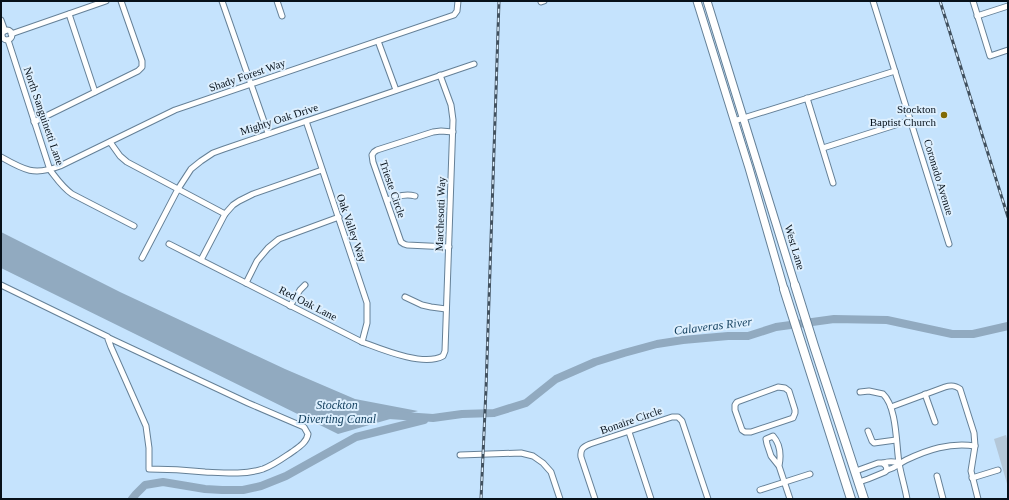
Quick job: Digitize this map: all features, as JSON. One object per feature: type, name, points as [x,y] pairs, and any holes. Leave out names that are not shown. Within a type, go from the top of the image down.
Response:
[{"type":"main road","name":"West Lane","points":[[697,1],[753,180],[784,289],[851,499]]},
{"type":"main road","name":"West Lane","points":[[707,1],[814,346],[864,499]]},
{"type":"main road","points":[[753,180],[759,190],[764,206],[768,209],[772,209]]},
{"type":"main road","points":[[766,226],[772,226],[777,238],[784,247]]},
{"type":"street","points":[[5,31],[2,33],[3,39],[8,40],[11,34],[106,1]]},
{"type":"street","points":[[34,122],[138,71],[142,67],[142,62],[121,1]]},
{"type":"street","points":[[222,1],[268,133]]},
{"type":"street","points":[[277,1],[282,16]]},
{"type":"street","name":"Shady Forest Way","points":[[50,170],[175,110],[454,15],[457,11],[458,1]]},
{"type":"street","name":"Coronado Avenue","points":[[873,1],[949,244]]},
{"type":"street","points":[[973,1],[990,56],[1008,50]]},
{"type":"street","points":[[977,16],[1008,6]]},
{"type":"street","points":[[69,14],[95,92]]},
{"type":"street","points":[[1,20],[5,31]]},
{"type":"street","points":[[5,31],[10,31],[11,34]]},
{"type":"street","name":"North Sanguinetti Lane","points":[[8,40],[50,170],[64,188],[72,194],[134,226]]},
{"type":"street","points":[[378,41],[396,90]]},
{"type":"street","name":"Mighty Oak Drive","points":[[142,258],[178,189],[191,169],[213,153],[474,64]]},
{"type":"street","points":[[734,121],[895,71]]},
{"type":"street","name":"Marchesotti Way","points":[[440,75],[452,112],[453,120],[445,351],[443,356]]},
{"type":"street","points":[[808,98],[833,183]]},
{"type":"street","points":[[823,148],[911,120]]},
{"type":"street","name":"Oak Valley Way","points":[[306,121],[367,302],[367,323],[362,342]]},
{"type":"street","name":"Trieste Circle","points":[[448,247],[410,246],[404,244],[400,239],[372,155],[374,152],[433,132],[453,132]]},
{"type":"street","points":[[110,142],[120,156],[127,162],[225,214]]},
{"type":"street","points":[[1,157],[18,166],[33,171],[50,170]]},
{"type":"street","points":[[201,260],[225,214],[233,205],[247,196],[322,170]]},
{"type":"street","points":[[387,200],[410,194],[415,196]]},
{"type":"street","points":[[246,283],[257,261],[268,248],[279,239],[339,217]]},
{"type":"street","name":"Red Oak Lane","points":[[169,244],[362,342],[389,352],[414,358],[429,359],[440,358],[443,356]]},
{"type":"street","points":[[1,285],[108,338],[248,404],[304,428],[308,434],[308,437],[281,460],[264,468],[253,471],[229,473],[149,468],[149,448],[146,426],[108,338]]},
{"type":"street","points":[[290,306],[305,285]]},
{"type":"street","points":[[405,297],[422,305],[446,308]]},
{"type":"street","points":[[891,407],[951,385],[960,389],[974,433],[975,446],[972,464],[972,478],[978,499]]},
{"type":"street","points":[[778,387],[785,388],[789,392],[795,410],[794,416],[790,419],[772,425],[748,433],[742,430],[735,410],[735,405],[745,398],[778,387]]},
{"type":"street","points":[[860,392],[869,391],[883,394],[891,407],[899,464],[907,499]]},
{"type":"street","points":[[925,394],[935,422]]},
{"type":"street","name":"Bonaire Circle","points":[[595,499],[581,457],[581,449],[585,446],[672,417],[678,417],[682,422],[708,499]]},
{"type":"street","points":[[772,425],[773,436],[777,441],[781,456],[779,466]]},
{"type":"street","points":[[760,429],[766,439],[771,456],[779,466],[790,499]]},
{"type":"street","points":[[868,431],[874,443],[896,440]]},
{"type":"street","points":[[628,432],[651,499]]},
{"type":"street","points":[[766,439],[773,436]]},
{"type":"street","points":[[859,482],[896,467],[910,458],[942,447],[953,445],[975,446]]},
{"type":"street","points":[[460,455],[520,453],[530,455],[539,460],[548,468],[560,499]]},
{"type":"street","points":[[856,471],[878,463],[889,461],[894,461],[899,464]]},
{"type":"street","points":[[883,463],[887,470]]},
{"type":"street","points":[[972,478],[998,470]]},
{"type":"street","points":[[760,490],[810,474]]},
{"type":"street","points":[[937,476],[943,499]]},
{"type":"shaded area","points":[[1006,435],[1008,442],[1008,487],[994,439]]},
{"type":"water","name":"Stockton Diverting Canal","points":[[1,232],[120,292],[285,369],[355,399],[418,411],[338,434],[1,268]]},
{"type":"waterway","name":"Calaveras River","points":[[389,415],[433,418],[462,414],[494,413],[526,403],[556,379],[595,362],[657,344],[683,340],[728,336],[748,336],[776,327],[834,319],[887,320],[952,334],[973,334],[1008,326]]},
{"type":"waterway","name":"Calaveras River","points":[[132,499],[145,485],[163,482],[205,489],[222,490],[243,490],[261,486],[286,476],[356,437],[424,420]]},
{"type":"railway","points":[[481,499],[499,1]]},
{"type":"railway","points":[[940,1],[1008,217]]},
{"type":"place","name":"Stockton Baptist Church","points":[[944,115]]}]
